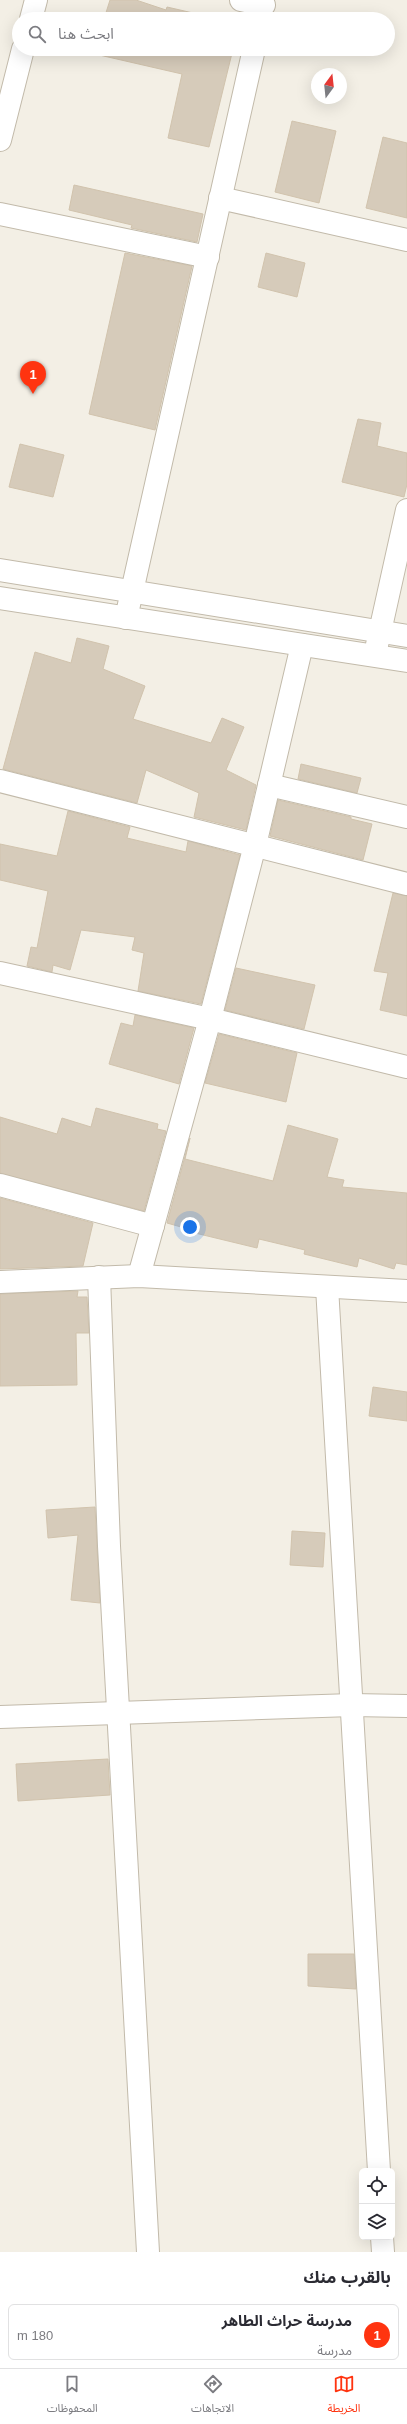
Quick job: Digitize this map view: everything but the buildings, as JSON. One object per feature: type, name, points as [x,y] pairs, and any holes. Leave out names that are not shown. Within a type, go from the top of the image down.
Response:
[{"type":"street","points":[[33,12],[36,0]]},
{"type":"street","points":[[240,0],[263,8]]},
{"type":"street","points":[[0,140],[21,56]]},
{"type":"street","points":[[126,618],[252,56]]},
{"type":"street","points":[[220,198],[407,240]]},
{"type":"street","points":[[0,214],[208,257]]},
{"type":"street","points":[[374,656],[407,510]]},
{"type":"street","points":[[0,570],[407,636]]},
{"type":"street","points":[[0,598],[407,661]]},
{"type":"street","points":[[139,1276],[210,1018],[255,845],[302,645]]},
{"type":"street","points":[[0,781],[407,884]]},
{"type":"street","points":[[269,785],[407,817]]},
{"type":"street","points":[[0,973],[210,1018],[407,1067]]},
{"type":"street","points":[[0,1184],[153,1226]]},
{"type":"street","points":[[0,1282],[139,1276],[327,1288],[407,1291]]},
{"type":"street","points":[[98,1277],[109,1538],[148,2252]]},
{"type":"street","points":[[327,1288],[379,2168]]},
{"type":"street","points":[[0,1717],[352,1706],[407,1706]]},
{"type":"street","points":[[382,2240],[383,2252]]},
{"type":"place","name":"مدرسة حراث الطاهر","points":[[33,394]]}]
